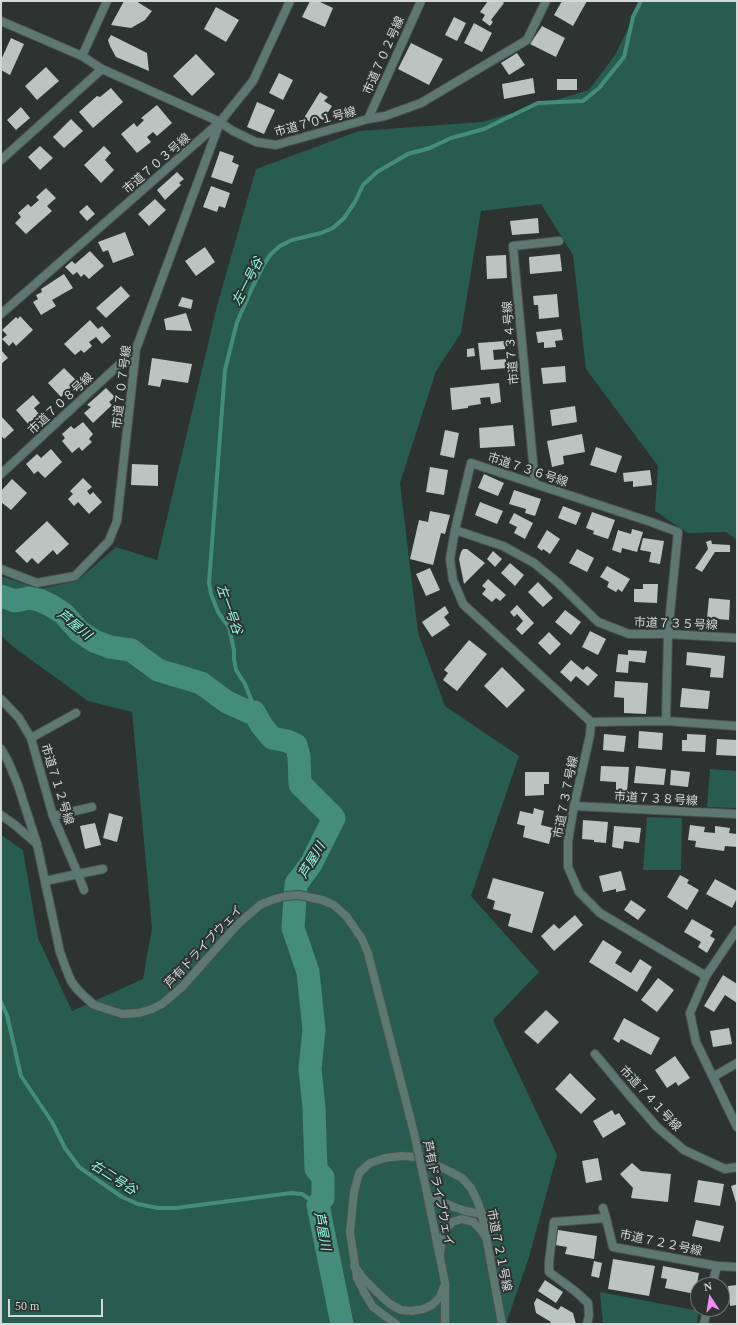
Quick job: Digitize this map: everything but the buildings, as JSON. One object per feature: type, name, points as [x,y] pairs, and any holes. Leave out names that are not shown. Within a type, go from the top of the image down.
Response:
[{"type":"street","points":[[82,56],[107,1]]},
{"type":"street","name":"市道７０３号線","points":[[1,314],[220,122],[253,81],[290,1]]},
{"type":"street","name":"市道７０２号線","points":[[368,119],[421,1]]},
{"type":"street","name":"市道７０１号線","points":[[1,20],[82,56],[102,69],[220,122],[233,131],[256,142],[276,145],[368,119],[385,116],[421,103],[528,40],[546,1]]},
{"type":"street","points":[[1,160],[102,69]]},
{"type":"street","name":"市道７０７号線","points":[[1,569],[37,583],[75,576],[109,542],[117,521],[136,349],[220,122]]},
{"type":"street","name":"市道７３４号線","points":[[535,484],[513,246],[559,241]]},
{"type":"street","name":"市道７０８号線","points":[[1,474],[136,349]]},
{"type":"street","name":"市道７３６号線","points":[[590,722],[463,604],[453,580],[450,559],[455,530],[471,463],[678,532],[668,634],[666,721]]},
{"type":"street","name":"市道７３５号線","points":[[455,530],[503,546],[534,563],[557,582],[598,622],[629,634],[668,634],[737,638]]},
{"type":"street","name":"市道７１２号線","points":[[1,699],[19,718],[31,738],[53,816],[84,890]]},
{"type":"street","points":[[31,738],[76,714]]},
{"type":"street","points":[[590,722],[666,721],[737,726]]},
{"type":"street","name":"市道７３７号線","points":[[590,722],[590,735],[574,806],[568,841],[568,867],[579,892],[600,913],[706,976]]},
{"type":"street","name":"芦有ドライブウェイ","points":[[1,749],[18,784],[37,844],[60,952],[71,981],[77,989],[94,1005],[122,1014],[139,1013],[162,1004],[182,987],[248,915],[260,905],[272,900],[286,896],[313,897],[334,906],[347,917],[354,926],[368,953],[428,1194],[445,1284],[445,1324]]},
{"type":"street","name":"市道７３８号線","points":[[574,806],[737,814]]},
{"type":"street","points":[[53,816],[92,807]]},
{"type":"street","points":[[1,815],[37,844]]},
{"type":"street","points":[[45,881],[103,869]]},
{"type":"street","points":[[737,930],[706,976],[690,1013],[696,1042],[737,1127]]},
{"type":"street","name":"市道７４１号線","points":[[596,1054],[657,1127],[684,1150],[725,1169],[737,1166]]},
{"type":"street","points":[[713,1077],[737,1063]]},
{"type":"street","name":"市道７２１号線","points":[[396,1324],[373,1307],[357,1278],[350,1232],[354,1192],[359,1173],[370,1162],[402,1156],[416,1157],[447,1170],[462,1178],[471,1188],[482,1214],[502,1324]]},
{"type":"street","points":[[428,1194],[454,1207],[482,1214]]},
{"type":"street","points":[[603,1208],[606,1218]]},
{"type":"street","name":"市道７２２号線","points":[[587,1324],[589,1315],[588,1303],[575,1291],[549,1272],[554,1222],[606,1218],[613,1246],[717,1266],[737,1267]]},
{"type":"street","points":[[440,1254],[445,1230],[452,1222],[462,1219],[473,1222],[487,1237]]},
{"type":"street","points":[[354,1265],[364,1279],[381,1296],[390,1304],[401,1310],[412,1312],[423,1310],[432,1305],[440,1298],[445,1284]]},
{"type":"street","points":[[714,1277],[717,1266]]},
{"type":"green space","points":[[642,1],[737,1],[737,540],[726,532],[688,533],[655,511],[658,466],[586,369],[573,255],[541,204],[481,211],[461,333],[436,371],[400,483],[418,633],[445,706],[519,756],[471,896],[539,972],[493,1020],[557,1155],[529,1257],[506,1324],[1,1324],[1,835],[23,850],[38,938],[72,1011],[143,979],[152,928],[132,712],[88,701],[12,646],[1,635],[1,576],[39,589],[77,581],[116,547],[157,560],[217,306],[256,169],[359,131],[482,122],[589,90],[615,55]]},
{"type":"green space","points":[[710,769],[737,771],[737,808],[707,807]]},
{"type":"green space","points":[[647,817],[682,818],[681,870],[643,870]]},
{"type":"green space","points":[[600,1292],[690,1309],[690,1317],[698,1317],[697,1324],[603,1324]]},
{"type":"waterway","name":"左一号谷","points":[[254,712],[254,707],[245,684],[236,670],[234,650],[229,627],[218,612],[211,594],[209,583],[225,370],[237,322],[264,264],[271,254],[280,246],[292,240],[321,233],[333,228],[344,218],[355,202],[363,185],[377,172],[408,154],[430,148],[451,138],[484,129],[538,103],[583,101],[599,88],[624,57],[633,17],[641,1]]},
{"type":"waterway","name":"芦屋川","points":[[1,596],[15,601],[29,598],[39,600],[64,614],[79,631],[94,641],[110,647],[131,650],[158,670],[201,683],[227,702],[249,712],[254,712],[262,726],[272,738],[287,741],[296,745],[299,756],[300,784],[334,818],[311,864],[296,884],[293,928],[308,972],[314,1030],[310,1069],[314,1108],[316,1169],[323,1177],[323,1198],[318,1205],[342,1324]]},
{"type":"waterway","name":"右二号谷","points":[[1,1002],[7,1015],[21,1076],[52,1122],[65,1148],[79,1167],[122,1197],[138,1204],[158,1208],[176,1208],[291,1193],[302,1194],[318,1205]]}]
